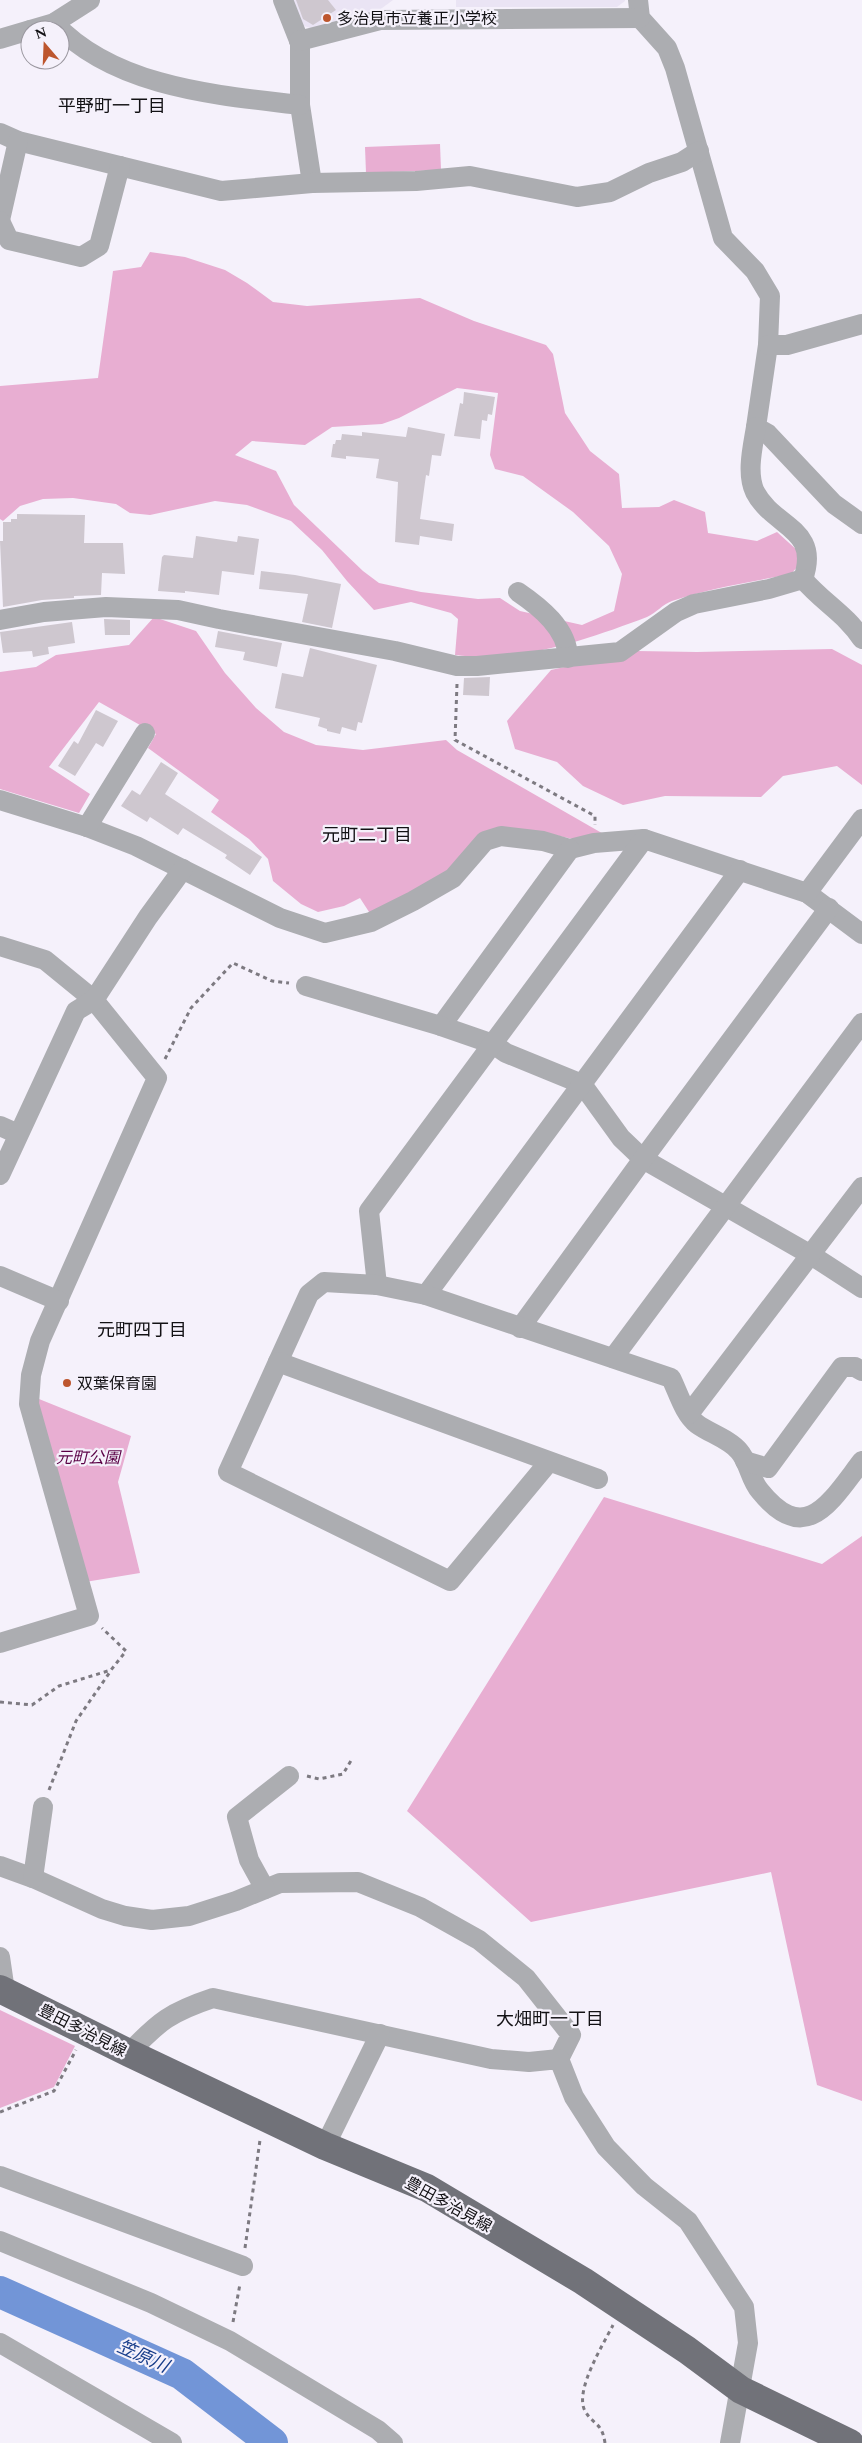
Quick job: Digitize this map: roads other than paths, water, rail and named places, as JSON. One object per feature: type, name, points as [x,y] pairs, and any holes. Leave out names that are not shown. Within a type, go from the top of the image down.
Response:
[{"type":"main road","name":"豊田多治見線","points":[[3,1990],[129,2054],[325,2146],[427,2188],[622,2306],[687,2350],[741,2390],[850,2443]]},
{"type":"street","points":[[59,20],[90,0]]},
{"type":"street","points":[[283,0],[299,41],[300,105],[312,182]]},
{"type":"street","points":[[299,41],[380,20],[639,9],[667,48],[699,151],[723,238],[755,271],[770,296],[768,346],[750,462],[754,490],[775,517],[797,532],[807,548],[808,563],[802,579]]},
{"type":"street","points":[[0,39],[20,33]]},
{"type":"street","points":[[70,39],[108,63],[182,88],[225,96],[300,105]]},
{"type":"street","points":[[120,166],[99,246],[81,257],[9,240],[0,221],[9,137],[221,191],[312,182],[416,181],[470,176],[577,197],[610,192],[649,173],[682,162],[699,151]]},
{"type":"street","points":[[768,346],[788,345],[862,324]]},
{"type":"street","points":[[756,427],[768,434],[834,504],[862,524]]},
{"type":"street","points":[[802,579],[812,590],[854,625],[862,639]]},
{"type":"street","points":[[0,620],[44,612],[106,607],[178,610],[395,651],[457,666],[477,666],[620,652],[676,612],[694,604],[770,589],[802,579]]},
{"type":"street","points":[[518,592],[543,609],[568,645],[568,658]]},
{"type":"street","points":[[87,828],[145,733]]},
{"type":"street","points":[[0,800],[136,846],[280,918],[325,933],[371,922],[413,901],[453,878],[485,842],[502,836],[543,841],[570,849],[594,843],[644,839],[808,893],[862,934]]},
{"type":"street","points":[[808,893],[862,819]]},
{"type":"street","points":[[377,1285],[369,1211],[644,839]]},
{"type":"street","points":[[441,1026],[570,849]]},
{"type":"street","points":[[0,1175],[9,1130],[76,1011],[94,1000],[148,917],[183,869]]},
{"type":"street","points":[[426,1295],[740,870]]},
{"type":"street","points":[[520,1328],[642,1159],[829,908]]},
{"type":"street","points":[[0,946],[46,960],[94,1000],[157,1078],[40,1341],[31,1375],[29,1404],[89,1616],[0,1643]]},
{"type":"street","points":[[306,986],[441,1026],[493,1044],[506,1053],[582,1084],[621,1138],[642,1159],[724,1207],[811,1254],[862,1288]]},
{"type":"street","points":[[613,1358],[862,1023]]},
{"type":"street","points":[[688,1414],[862,1187]]},
{"type":"street","points":[[0,1276],[59,1301]]},
{"type":"street","points":[[548,1463],[450,1581],[228,1472],[309,1294],[324,1282],[377,1285],[426,1295],[671,1378],[688,1414],[696,1423],[738,1449],[759,1490],[784,1515],[812,1517],[827,1507],[862,1461]]},
{"type":"street","points":[[278,1362],[548,1463],[598,1479]]},
{"type":"street","points":[[745,1461],[768,1468],[842,1367],[855,1367],[862,1372]]},
{"type":"street","points":[[265,1889],[249,1860],[237,1817],[289,1776]]},
{"type":"street","points":[[33,1878],[43,1806]]},
{"type":"street","points":[[0,1866],[33,1878],[102,1909],[126,1916],[152,1920],[189,1916],[236,1901],[280,1883],[358,1882],[420,1907],[479,1940],[526,1978],[571,2035],[559,2059],[574,2097],[606,2147],[644,2186],[688,2221],[744,2307],[748,2343],[730,2443]]},
{"type":"street","points":[[0,1957],[3,1990]]},
{"type":"street","points":[[129,2054],[162,2021],[182,2008],[213,1998],[491,2059],[529,2062],[559,2059]]},
{"type":"street","points":[[325,2146],[380,2034]]},
{"type":"street","points":[[0,2176],[243,2266]]},
{"type":"street","points":[[0,2241],[151,2303],[230,2341],[378,2430],[393,2443]]},
{"type":"street","points":[[0,2342],[172,2443]]},
{"type":"waterway","name":"笠原川","points":[[0,2292],[182,2374],[272,2443]]},
{"type":"place","name":"多治見市立養正小学校","points":[[327,18]]},
{"type":"place","name":"双葉保育園","points":[[67,1383]]},
{"type":"district","name":"平野町一丁目","points":[[112,106]]},
{"type":"district","name":"元町二丁目","points":[[367,835]]},
{"type":"district","name":"元町四丁目","points":[[142,1330]]},
{"type":"district","name":"大畑町一丁目","points":[[550,2019]]},
{"type":"park label","name":"元町公園","points":[[88,1457]]}]
